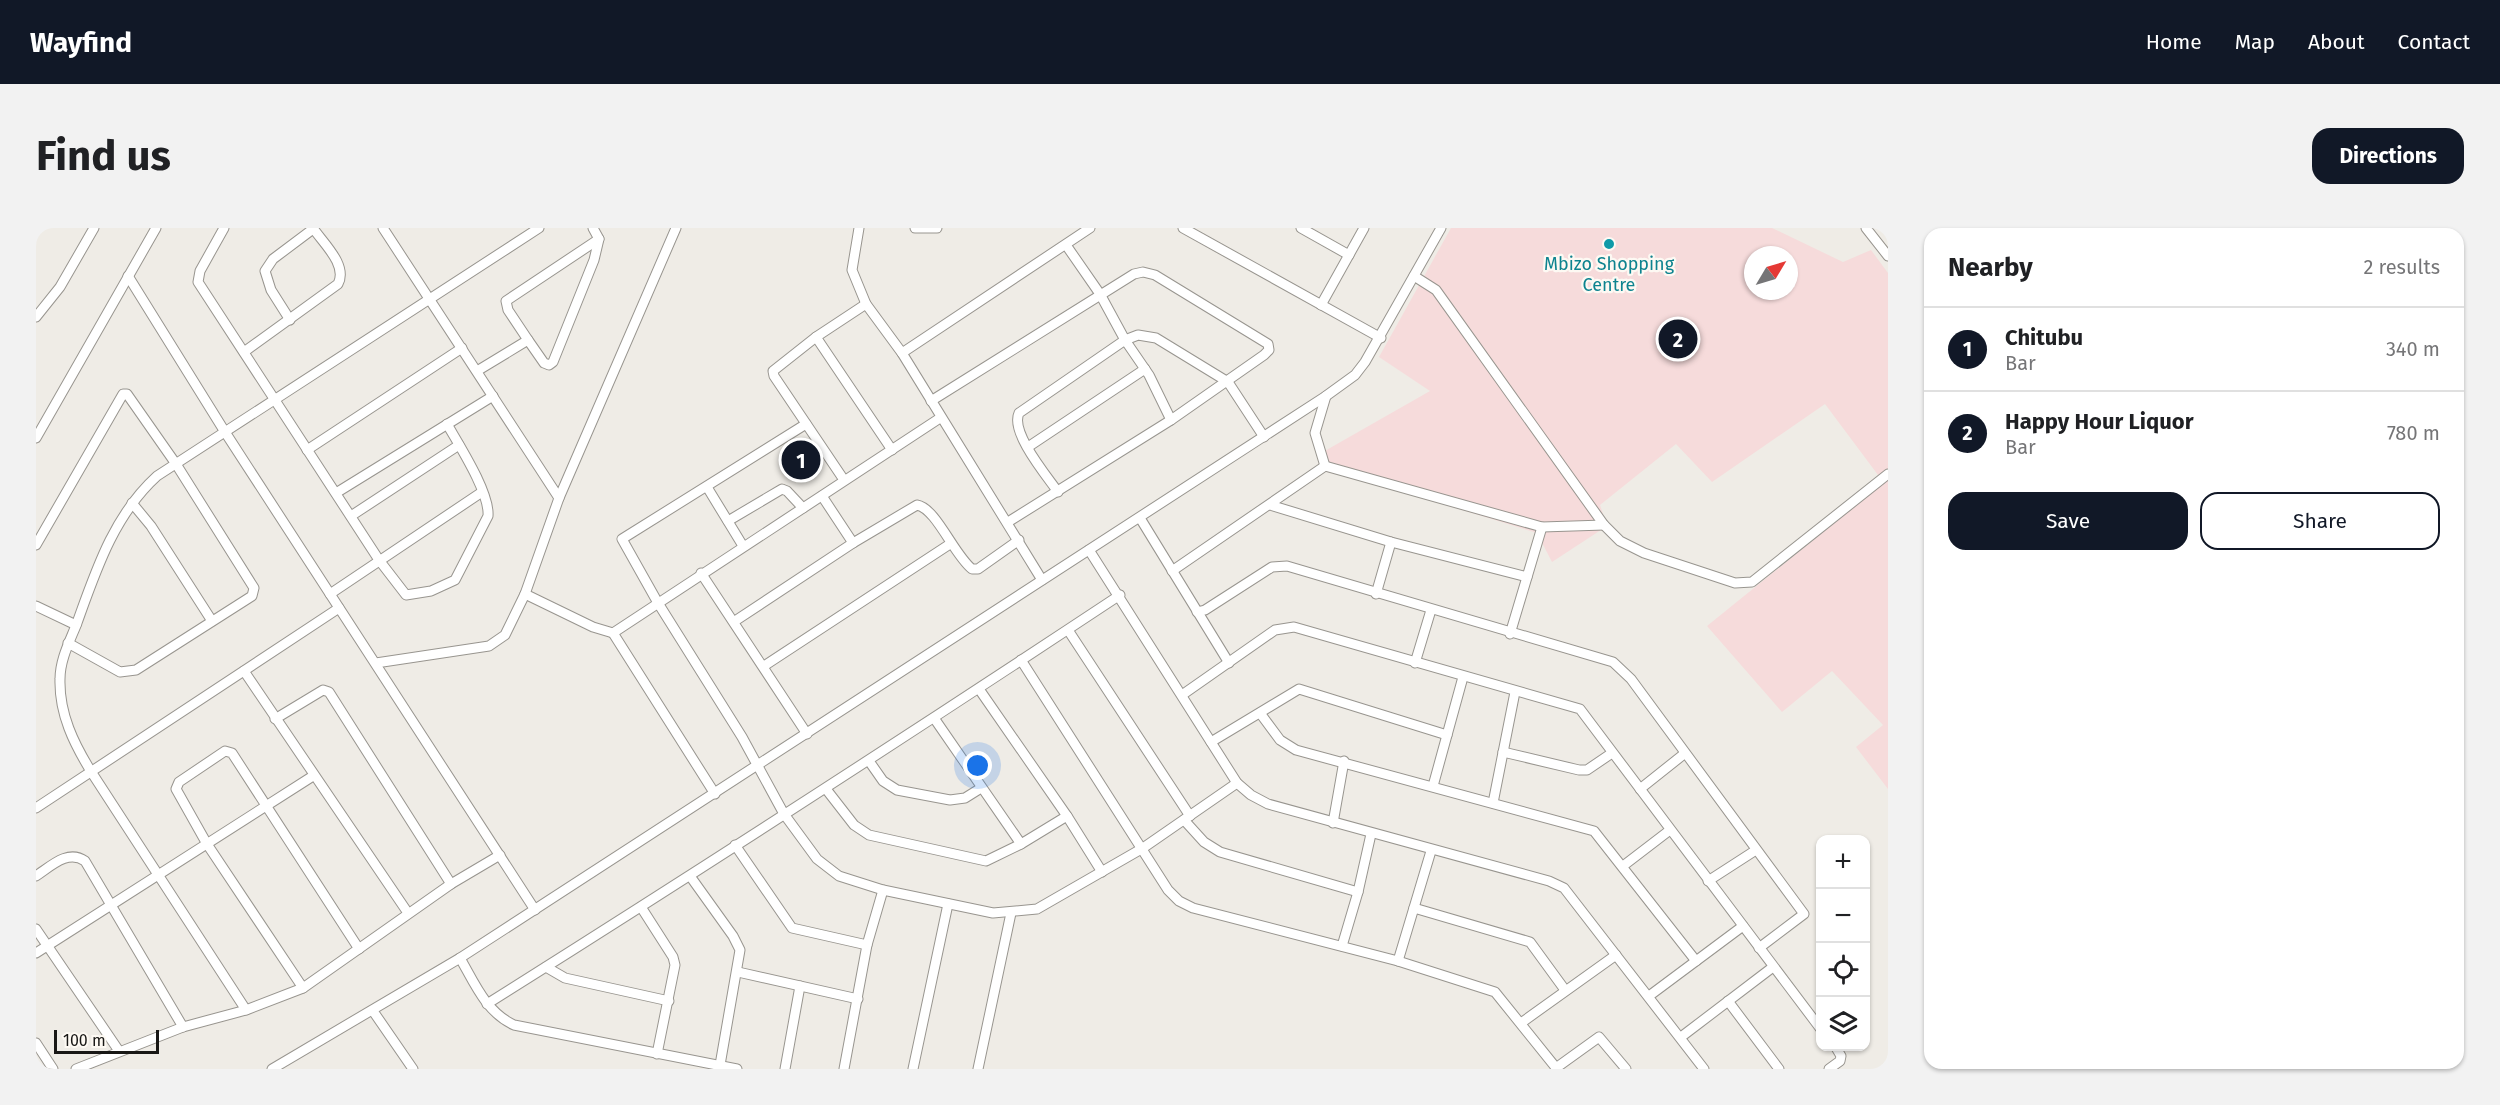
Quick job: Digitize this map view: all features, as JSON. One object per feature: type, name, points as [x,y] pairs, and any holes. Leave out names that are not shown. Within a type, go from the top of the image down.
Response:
[{"type":"street","points":[[36,317],[60,287],[94,228]]},
{"type":"street","points":[[36,438],[156,228]]},
{"type":"street","points":[[224,228],[198,275],[198,282],[379,560],[406,595],[431,591],[452,583],[457,578],[488,516],[488,505],[447,424]]},
{"type":"street","points":[[383,228],[560,498]]},
{"type":"street","points":[[246,1010],[92,773],[75,745],[65,717],[60,679],[68,643],[94,572],[132,503],[157,476],[539,228]]},
{"type":"street","points":[[593,228],[599,240],[594,260],[553,362],[549,365],[544,363],[508,310],[507,301],[599,240]]},
{"type":"street","points":[[376,663],[489,646],[505,635],[525,594],[560,498],[675,228]]},
{"type":"street","points":[[859,228],[852,270],[866,304],[902,353],[1042,580]]},
{"type":"street","points":[[915,228],[937,228]]},
{"type":"street","points":[[902,353],[1090,228]]},
{"type":"street","points":[[1183,228],[1381,338]]},
{"type":"street","points":[[1301,228],[1349,255]]},
{"type":"street","points":[[1321,305],[1364,228]]},
{"type":"street","points":[[272,1069],[460,958],[1326,396],[1355,375],[1381,338],[1441,228]]},
{"type":"street","points":[[1866,228],[1888,256]]},
{"type":"street","points":[[244,352],[290,320],[331,291],[341,278],[339,265],[313,229],[273,259],[265,271],[271,290],[290,320]]},
{"type":"street","points":[[1066,245],[1100,294],[1125,340],[1145,369],[1171,420]]},
{"type":"street","points":[[931,401],[1100,294],[1134,274],[1143,272],[1155,275],[1264,339],[1269,350],[1228,382],[1008,522]]},
{"type":"street","points":[[128,276],[225,432],[535,910]]},
{"type":"street","points":[[1414,276],[1436,290],[1604,525],[1620,541],[1644,553],[1744,584],[1752,582],[1888,474]]},
{"type":"street","points":[[844,480],[774,376],[774,371],[816,337],[866,304]]},
{"type":"street","points":[[1058,492],[1028,447],[1016,425],[1016,419],[1023,408],[1125,340],[1138,335],[1156,338],[1228,382],[1264,437]]},
{"type":"street","points":[[816,337],[892,450]]},
{"type":"street","points":[[477,371],[528,340]]},
{"type":"street","points":[[307,450],[462,348]]},
{"type":"street","points":[[1028,447],[1145,369]]},
{"type":"street","points":[[36,545],[123,394],[132,398],[254,588],[252,596],[136,670],[120,672],[68,643]]},
{"type":"street","points":[[336,493],[493,396]]},
{"type":"street","points":[[1325,466],[1315,433],[1326,396]]},
{"type":"street","points":[[613,633],[940,418]]},
{"type":"street","points":[[806,424],[622,539],[784,814],[817,859],[830,871],[884,890],[993,913],[1037,909],[1143,848],[1237,783]]},
{"type":"street","points":[[351,516],[459,445]]},
{"type":"street","points":[[1325,466],[1542,527],[1604,525]]},
{"type":"street","points":[[1172,571],[1325,466]]},
{"type":"street","points":[[707,487],[744,546]]},
{"type":"street","points":[[728,521],[782,489],[787,491],[802,508]]},
{"type":"street","points":[[330,594],[482,492]]},
{"type":"street","points":[[822,496],[853,543]]},
{"type":"street","points":[[132,503],[152,526],[212,621]]},
{"type":"street","points":[[735,621],[853,543],[917,505],[930,512],[964,563],[972,569],[978,569],[1019,540]]},
{"type":"street","points":[[1270,505],[1391,542],[1527,577]]},
{"type":"street","points":[[1140,518],[1229,663]]},
{"type":"street","points":[[1510,634],[1542,527]]},
{"type":"street","points":[[1376,594],[1391,542]]},
{"type":"street","points":[[764,666],[950,544]]},
{"type":"street","points":[[1089,550],[1120,595],[1237,783],[1268,804],[1431,851],[1549,881],[1564,888],[1704,1069]]},
{"type":"street","points":[[1197,612],[1205,610],[1278,565],[1613,662],[1631,679],[1804,914],[1759,948]]},
{"type":"street","points":[[702,573],[807,734]]},
{"type":"street","points":[[525,594],[593,627],[613,633],[715,794]]},
{"type":"street","points":[[487,1004],[690,876],[735,844],[826,789],[1120,595]]},
{"type":"street","points":[[36,606],[76,625]]},
{"type":"street","points":[[36,808],[339,608]]},
{"type":"street","points":[[1415,663],[1431,610]]},
{"type":"street","points":[[1182,695],[1275,630],[1294,627],[1580,709],[1816,1022]]},
{"type":"street","points":[[1068,630],[1204,842],[1220,852],[1358,892]]},
{"type":"street","points":[[1021,660],[1168,890],[1179,901],[1244,923],[1398,961],[1495,992],[1556,1069],[1599,1037],[1626,1069]]},
{"type":"street","points":[[244,671],[408,913]]},
{"type":"street","points":[[1433,786],[1463,677]]},
{"type":"street","points":[[978,689],[1067,816],[1102,872]]},
{"type":"street","points":[[275,719],[322,690],[329,692],[451,884]]},
{"type":"street","points":[[1211,742],[1299,690],[1447,735]]},
{"type":"street","points":[[1492,803],[1515,692]]},
{"type":"street","points":[[1260,713],[1285,744],[1296,750],[1344,761],[1594,831],[1696,961]]},
{"type":"street","points":[[934,718],[1021,844]]},
{"type":"street","points":[[303,988],[207,844],[182,802],[177,785],[225,751],[232,753],[359,949]]},
{"type":"street","points":[[1503,752],[1579,770],[1587,770],[1612,753]]},
{"type":"street","points":[[1640,789],[1684,754]]},
{"type":"street","points":[[868,761],[883,781],[897,789],[950,800],[965,798],[981,788]]},
{"type":"street","points":[[1333,823],[1344,761]]},
{"type":"street","points":[[36,953],[313,776]]},
{"type":"street","points":[[826,789],[854,825],[869,835],[986,861],[1021,844],[1067,816]]},
{"type":"street","points":[[1623,866],[1670,830]]},
{"type":"street","points":[[1342,946],[1358,892],[1371,834]]},
{"type":"street","points":[[735,844],[792,928],[867,945]]},
{"type":"street","points":[[1708,881],[1756,850]]},
{"type":"street","points":[[1398,961],[1431,851]]},
{"type":"street","points":[[76,1069],[183,1027],[246,1010],[303,988],[408,913],[500,855]]},
{"type":"street","points":[[36,876],[69,856],[78,856],[85,861],[183,1027]]},
{"type":"street","points":[[690,876],[738,943],[740,957],[738,972],[720,1065]]},
{"type":"street","points":[[844,1069],[867,945],[884,890]]},
{"type":"street","points":[[913,1069],[948,904]]},
{"type":"street","points":[[641,907],[673,957],[676,970],[657,1054]]},
{"type":"street","points":[[1414,908],[1530,942],[1566,990]]},
{"type":"street","points":[[978,1069],[1011,913]]},
{"type":"street","points":[[1649,996],[1743,926]]},
{"type":"street","points":[[36,929],[46,947],[119,1051]]},
{"type":"street","points":[[1521,1023],[1616,955]]},
{"type":"street","points":[[460,958],[487,1004],[495,1013],[514,1025],[737,1069]]},
{"type":"street","points":[[546,967],[565,978],[669,1001]]},
{"type":"street","points":[[1681,1037],[1773,967]]},
{"type":"street","points":[[738,972],[858,999]]},
{"type":"street","points":[[785,1069],[800,986]]},
{"type":"street","points":[[1728,1001],[1779,1069]]},
{"type":"street","points":[[373,1011],[413,1069]]},
{"type":"street","points":[[36,1043],[53,1069]]},
{"type":"street","points":[[1829,1069],[1840,1061],[1841,1056],[1838,1051]]},
{"type":"shaded area","points":[[1451,228],[1772,228],[1843,262],[1871,250],[1888,273],[1888,789],[1856,747],[1883,725],[1832,671],[1782,712],[1707,626],[1884,483],[1825,404],[1712,482],[1676,444],[1600,505],[1607,526],[1552,562],[1537,533],[1326,468],[1323,452],[1430,391],[1379,357]]},
{"type":"place","name":"Mbizo Shopping Centre","points":[[1609,244]]},
{"type":"place","name":"Happy Hour Liquor","points":[[1678,339]]},
{"type":"place","name":"Chitubu","points":[[801,460]]}]
